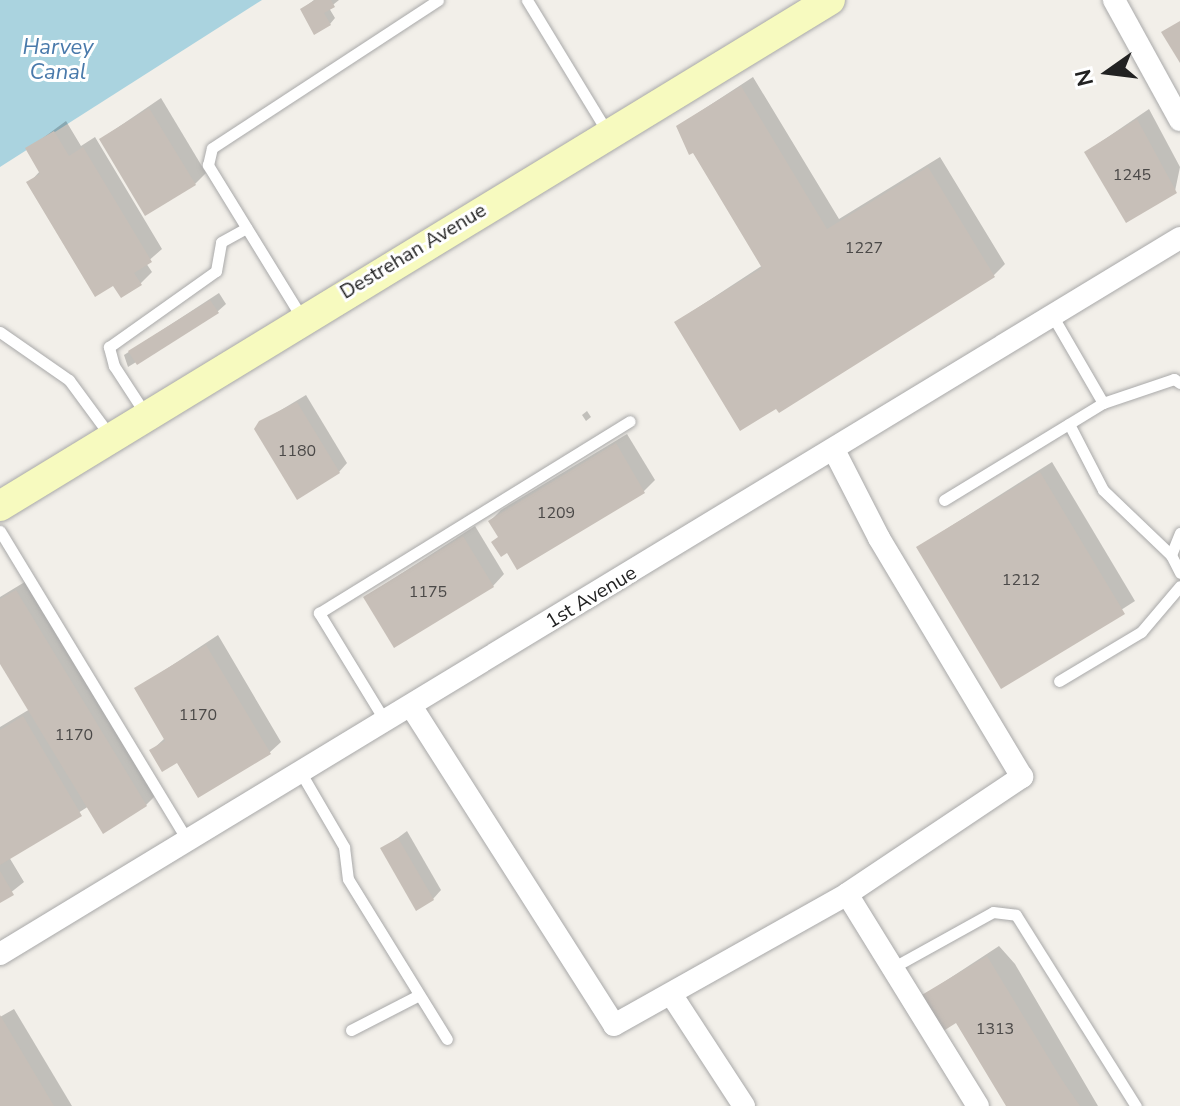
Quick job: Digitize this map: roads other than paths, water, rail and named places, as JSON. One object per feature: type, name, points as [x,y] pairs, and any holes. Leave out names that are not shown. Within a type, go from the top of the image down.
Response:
[{"type":"main road","name":"Destrehan Avenue","points":[[0,506],[302,318],[830,0]]},
{"type":"street","points":[[1114,0],[1180,120]]},
{"type":"street","name":"1st Avenue","points":[[0,954],[1180,238]]},
{"type":"street","points":[[411,706],[614,1025],[847,894],[1022,777],[879,538],[834,450]]},
{"type":"street","points":[[847,894],[978,1106]]},
{"type":"street","points":[[671,994],[744,1106]]},
{"type":"lane","points":[[302,318],[208,165],[212,148],[438,0]]},
{"type":"lane","points":[[527,0],[608,134]]},
{"type":"lane","points":[[147,416],[114,366],[109,347],[216,271],[221,242],[246,228]]},
{"type":"lane","points":[[1052,315],[1103,403]]},
{"type":"lane","points":[[0,332],[69,380],[112,439]]},
{"type":"lane","points":[[944,500],[1103,403],[1174,379],[1180,383]]},
{"type":"lane","points":[[385,721],[319,613],[630,421]]},
{"type":"lane","points":[[1069,424],[1103,490],[1171,555],[1180,573]]},
{"type":"lane","points":[[0,531],[188,842]]},
{"type":"lane","points":[[1171,555],[1180,533]]},
{"type":"lane","points":[[1059,681],[1141,632],[1180,586]]},
{"type":"lane","points":[[301,773],[344,847],[348,879],[447,1039]]},
{"type":"lane","points":[[892,968],[993,912],[1016,915],[1136,1106]]},
{"type":"lane","points":[[351,1030],[419,995]]},
{"type":"water","name":"Harvey Canal","points":[[0,0],[262,0],[0,167]]}]
